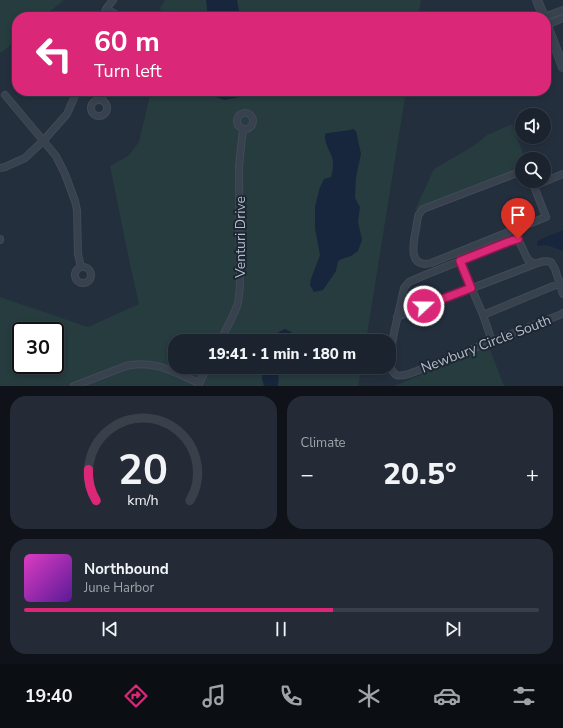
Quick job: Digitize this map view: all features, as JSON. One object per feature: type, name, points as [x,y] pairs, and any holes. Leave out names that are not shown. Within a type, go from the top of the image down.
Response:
[{"type":"street","points":[[105,12],[113,0]]},
{"type":"street","points":[[537,0],[542,12]]},
{"type":"street","points":[[106,8],[113,12]]},
{"type":"street","points":[[551,14],[563,10]]},
{"type":"street","points":[[551,22],[563,18]]},
{"type":"street","points":[[551,37],[563,67]]},
{"type":"street","points":[[5,95],[56,156],[75,201],[77,210],[78,254],[81,267]]},
{"type":"street","points":[[0,168],[25,158],[44,140],[67,114],[75,96]]},
{"type":"street","points":[[102,96],[103,101]]},
{"type":"street","name":"Venturi Drive","points":[[224,334],[235,311],[239,293],[239,166],[243,129]]},
{"type":"street","points":[[515,174],[423,209],[419,213],[413,247],[414,255],[417,261],[422,264],[426,264],[546,217],[535,188]]},
{"type":"street","points":[[551,178],[563,174]]},
{"type":"street","points":[[515,229],[528,260],[535,264]]},
{"type":"street","points":[[394,334],[404,288],[409,282],[518,239]]},
{"type":"street","points":[[460,261],[483,315],[492,341]]},
{"type":"street","points":[[397,317],[542,261],[551,262],[561,283],[563,294]]},
{"type":"street","points":[[483,315],[561,283]]},
{"type":"street","name":"Newbury Circle South","points":[[395,374],[399,376],[409,374],[563,313]]},
{"type":"street","points":[[74,386],[135,364],[154,365],[165,368],[198,385],[204,374]]},
{"type":"green space","points":[[0,0],[64,0],[49,12],[12,12],[12,44],[0,53]]},
{"type":"green space","points":[[165,0],[421,0],[419,12],[161,12],[160,8]]},
{"type":"green space","points":[[150,96],[405,96],[367,334],[168,334],[168,374],[361,374],[358,386],[0,386],[0,297],[88,327],[139,304],[110,166],[128,156],[139,142]]},
{"type":"green space","points":[[512,124],[515,132],[515,144],[519,144],[522,152],[515,152],[515,171],[415,210],[434,169],[475,145],[487,135]]},
{"type":"green space","points":[[489,347],[504,386],[394,386]]},
{"type":"water","points":[[206,0],[237,0],[239,12],[207,12]]},
{"type":"water","points":[[213,96],[241,96],[240,97],[224,100]]},
{"type":"water","points":[[353,129],[356,131],[361,154],[356,177],[355,198],[360,207],[358,222],[362,240],[358,251],[351,256],[338,261],[336,271],[323,290],[314,292],[310,285],[320,255],[315,228],[315,207],[320,187],[324,179],[331,177],[333,167],[333,159],[326,143],[325,134]]},
{"type":"water","points":[[563,230],[563,251],[547,245],[538,246],[537,241]]},
{"type":"water","points":[[285,329],[292,334],[276,334]]},
{"type":"water","points":[[262,374],[279,374],[278,386],[264,386]]},
{"type":"route","points":[[424,306],[471,288],[460,261],[518,239]]}]
